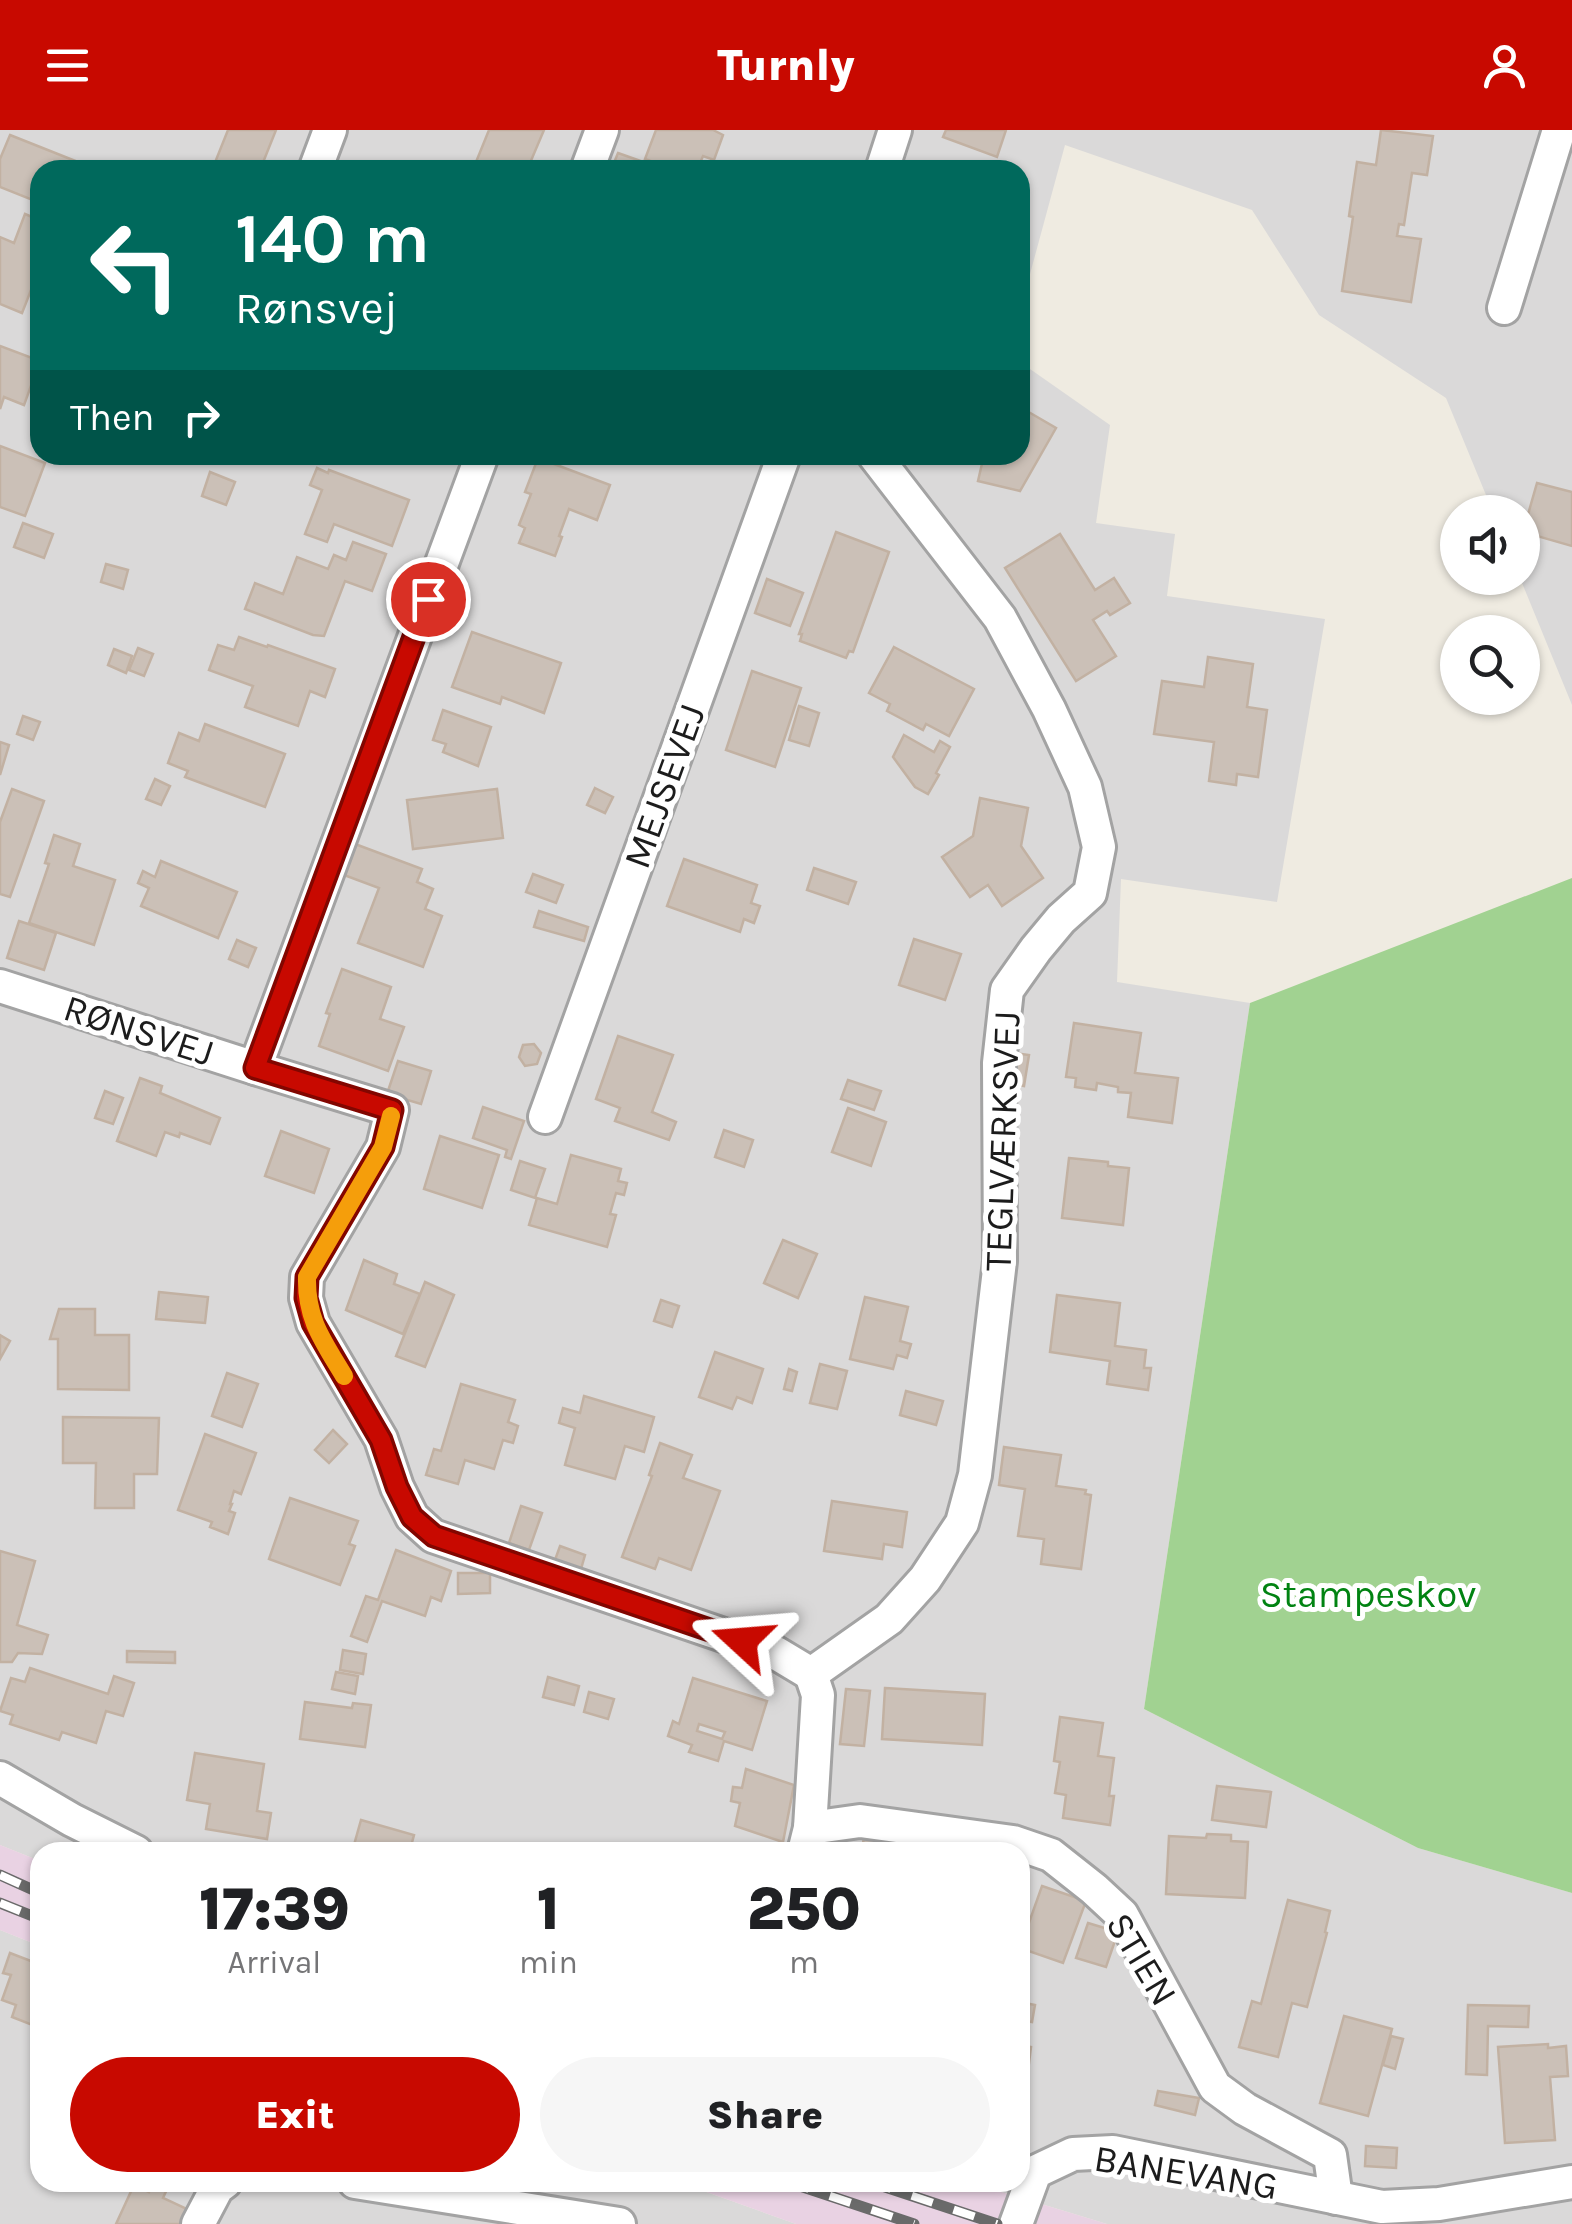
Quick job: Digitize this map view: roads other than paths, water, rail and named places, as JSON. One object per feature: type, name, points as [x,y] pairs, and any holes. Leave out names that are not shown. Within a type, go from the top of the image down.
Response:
[{"type":"street","points":[[319,160],[330,130]]},
{"type":"street","points":[[591,160],[602,130]]},
{"type":"street","points":[[885,160],[895,130]]},
{"type":"street","points":[[1504,308],[1559,130]]},
{"type":"street","points":[[255,1068],[478,465]]},
{"type":"street","name":"MEJSEVEJ","points":[[546,1117],[780,465]]},
{"type":"street","name":"TEGLVÆRKSVEJ","points":[[811,1674],[889,1618],[926,1579],[962,1523],[976,1475],[1000,1261],[999,1063],[1008,990],[1049,934],[1090,893],[1098,847],[1085,787],[1000,618],[882,465]]},
{"type":"street","name":"RØNSVEJ","points":[[0,986],[392,1110],[383,1147],[307,1277],[306,1298],[313,1323],[381,1440],[412,1517],[434,1536],[776,1653],[811,1674]]},
{"type":"street","points":[[807,1840],[818,1695],[811,1674]]},
{"type":"street","points":[[0,1778],[116,1842]]},
{"type":"street","name":"STIEN","points":[[807,1840],[860,1821],[1013,1842]]},
{"type":"street","name":"STIEN","points":[[1030,1848],[1051,1855],[1122,1915],[1214,2087],[1245,2109],[1330,2155],[1336,2198]]},
{"type":"street","name":"BANEVANG","points":[[1030,2167],[1073,2154],[1112,2152],[1382,2207],[1438,2204],[1572,2182]]},
{"type":"street","points":[[198,2224],[215,2192]]},
{"type":"street","points":[[418,2192],[619,2224]]},
{"type":"street","name":"BANEVANG","points":[[1016,2224],[1023,2192]]},
{"type":"railway","points":[[0,1875],[30,1888]]},
{"type":"railway","points":[[0,1903],[30,1915]]},
{"type":"railway","points":[[818,2192],[914,2224]]},
{"type":"railway","points":[[900,2192],[997,2224]]},
{"type":"park label","name":"Stampeskov","points":[[1368,1594]]}]
